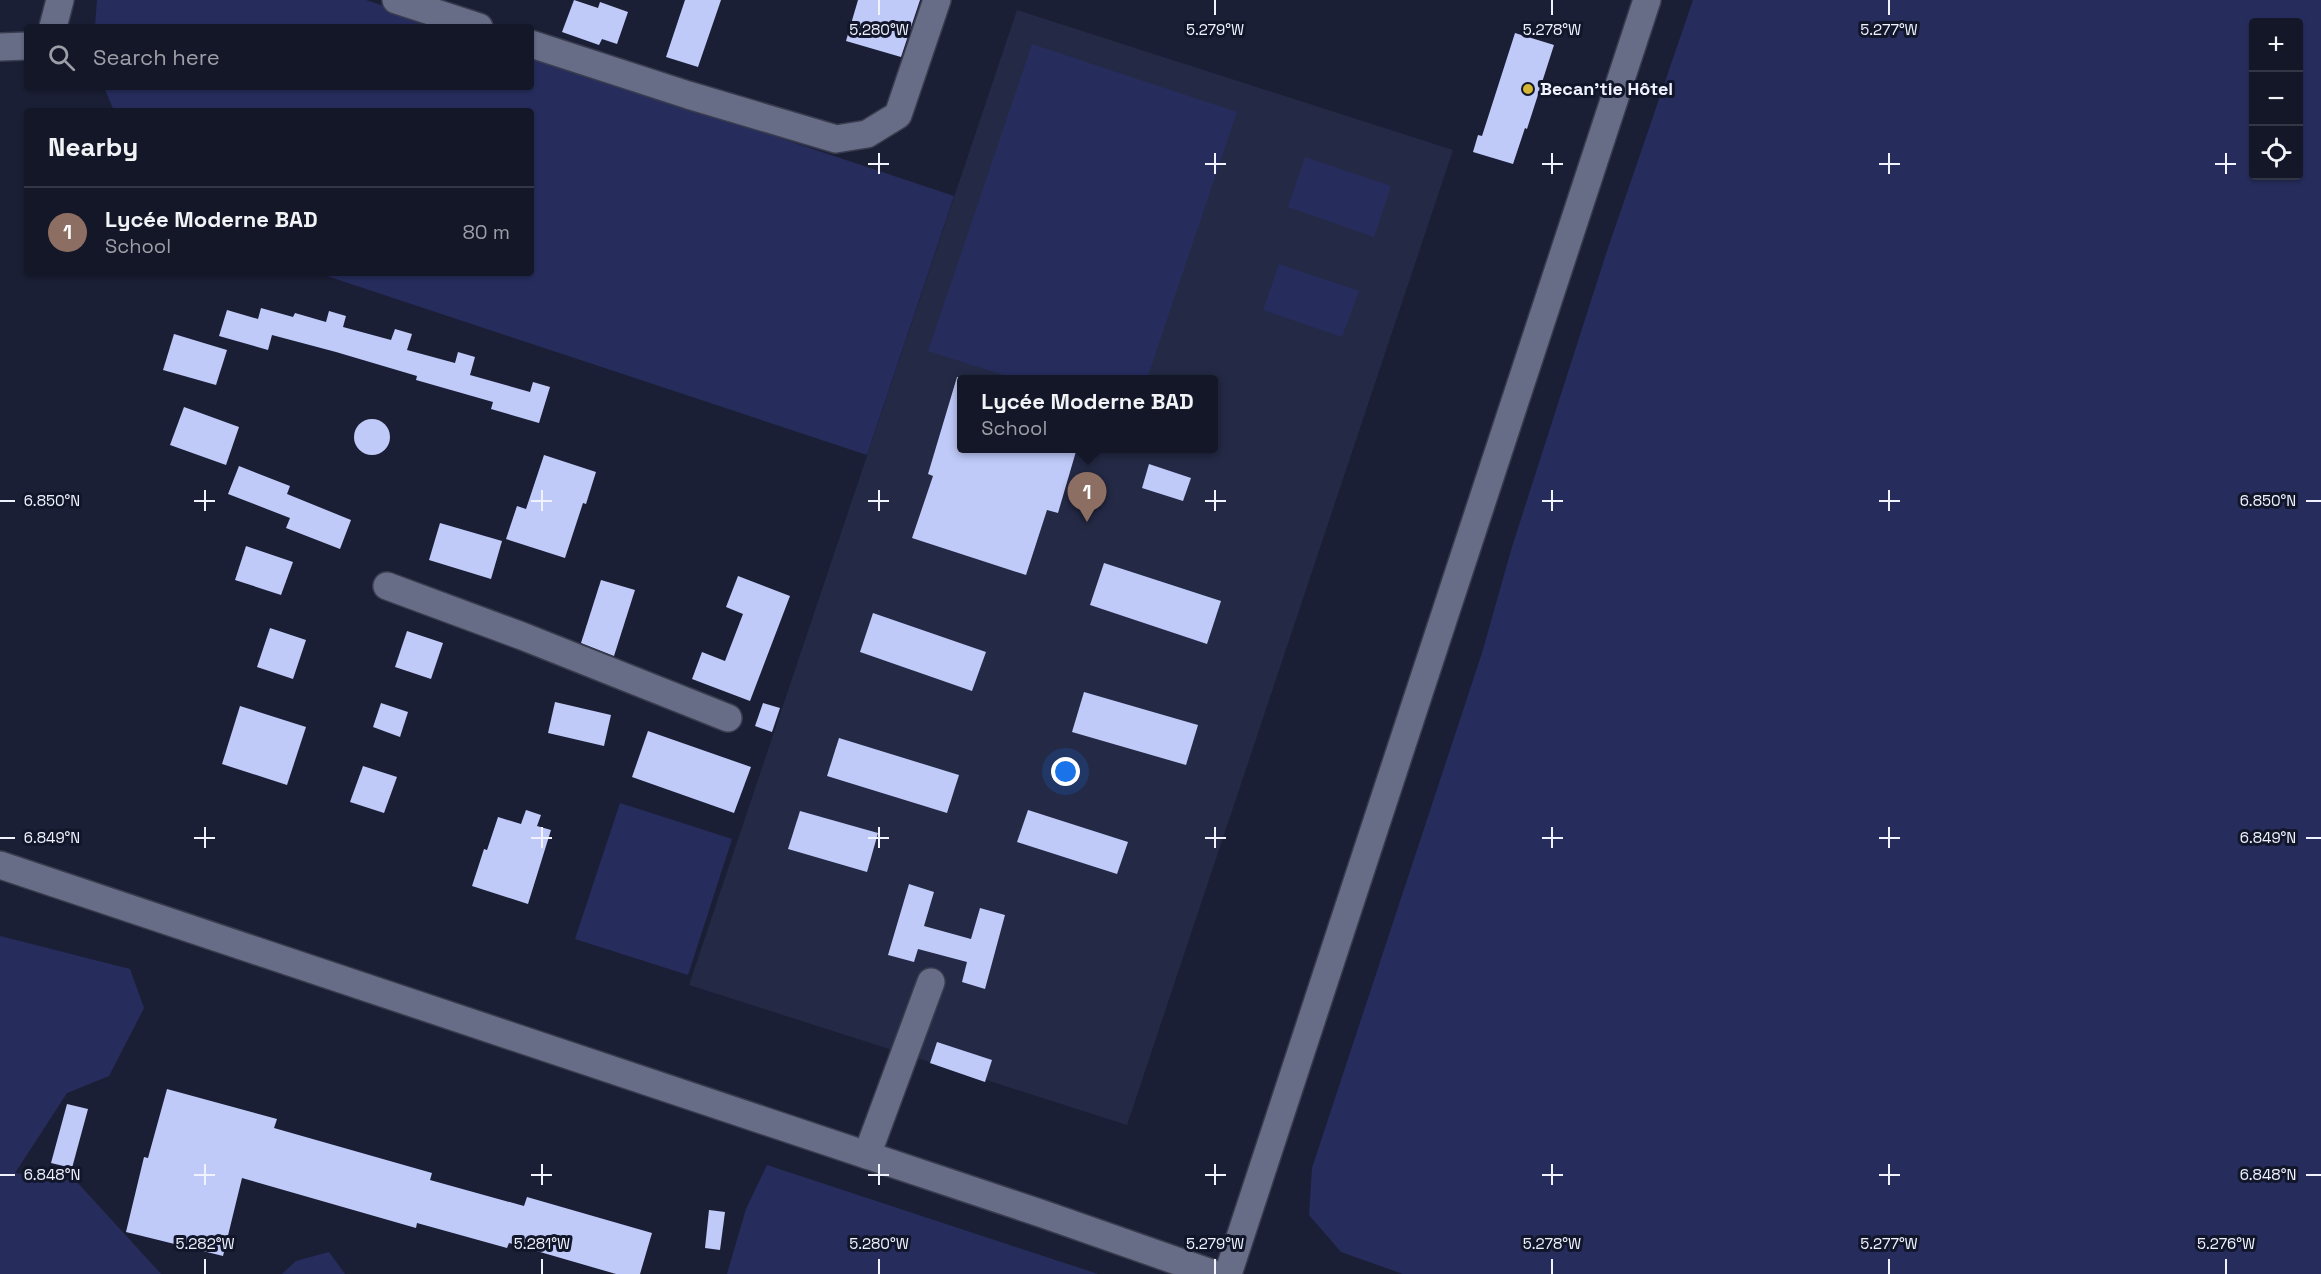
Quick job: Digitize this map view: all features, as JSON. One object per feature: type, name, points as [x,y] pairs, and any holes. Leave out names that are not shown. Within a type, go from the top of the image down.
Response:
[{"type":"street","points":[[54,24],[60,0]]},
{"type":"street","points":[[396,0],[470,24]]},
{"type":"street","points":[[534,45],[688,95],[836,139],[867,134],[898,115],[937,0]]},
{"type":"street","points":[[1228,1274],[1647,0]]},
{"type":"street","points":[[0,47],[24,46]]},
{"type":"street","points":[[387,586],[522,636],[728,718]]},
{"type":"street","points":[[0,865],[867,1155],[1214,1274]]},
{"type":"street","points":[[867,1155],[931,982]]},
{"type":"shaded area","points":[[97,0],[366,0],[438,24],[95,24]]},
{"type":"shaded area","points":[[1693,0],[2321,0],[2321,1274],[1403,1274],[1341,1252],[1309,1215],[1312,1168],[1482,653],[1512,547],[1606,254]]},
{"type":"shaded area","points":[[1017,10],[1453,150],[1127,1125],[689,985]]},
{"type":"shaded area","points":[[1032,44],[1237,112],[1148,375],[1003,375],[928,351]]},
{"type":"shaded area","points":[[534,56],[954,196],[867,455],[327,276],[534,276],[534,108],[113,108],[105,90],[534,90]]},
{"type":"shaded area","points":[[1305,157],[1391,186],[1374,237],[1288,207]]},
{"type":"shaded area","points":[[1279,264],[1359,291],[1342,337],[1263,310]]},
{"type":"shaded area","points":[[620,803],[732,839],[688,975],[575,939]]},
{"type":"shaded area","points":[[0,936],[130,969],[144,1008],[109,1076],[67,1093],[15,1173],[76,1181],[161,1274],[0,1274]]},
{"type":"shaded area","points":[[767,1165],[1098,1274],[727,1274],[746,1209]]},
{"type":"shaded area","points":[[329,1252],[345,1274],[282,1274],[296,1261]]},
{"type":"building","points":[[574,0],[598,8],[600,2],[628,12],[617,44],[602,39],[599,45],[562,32]]},
{"type":"building","points":[[685,0],[721,0],[698,67],[666,57]]},
{"type":"building","points":[[858,0],[920,0],[901,57],[846,41]]},
{"type":"building","points":[[1515,33],[1554,45],[1527,129],[1525,128],[1513,164],[1473,152],[1478,135],[1482,136]]},
{"type":"building","points":[[261,308],[293,317],[295,313],[326,322],[329,311],[346,316],[343,327],[391,340],[395,329],[412,334],[407,350],[455,363],[458,352],[475,357],[470,375],[530,392],[533,382],[550,387],[539,423],[491,409],[493,402],[416,380],[417,376],[336,352],[272,335],[268,350],[219,336],[227,310],[258,319]]},
{"type":"building","points":[[174,334],[227,350],[216,385],[163,370]]},
{"type":"building","points":[[957,377],[957,453],[1076,453],[1058,513],[1047,510],[1026,575],[912,538],[933,476],[928,474]]},
{"type":"building","points":[[184,407],[239,427],[226,465],[170,445]]},
{"type":"building","points":[[372,419],[385,424],[390,437],[385,450],[372,455],[359,450],[354,437],[359,424]]},
{"type":"building","points":[[544,455],[596,472],[565,558],[506,539],[517,506],[526,509]]},
{"type":"building","points":[[1149,464],[1191,478],[1183,501],[1142,488]]},
{"type":"building","points":[[239,466],[290,486],[287,494],[351,520],[340,549],[286,528],[290,518],[228,494]]},
{"type":"building","points":[[440,523],[502,541],[491,579],[429,560]]},
{"type":"building","points":[[246,546],[293,562],[281,595],[235,580]]},
{"type":"building","points":[[1104,563],[1221,601],[1207,644],[1090,605]]},
{"type":"building","points":[[738,576],[790,596],[750,701],[692,679],[702,652],[725,661],[743,614],[726,607]]},
{"type":"building","points":[[601,580],[635,590],[614,656],[581,643]]},
{"type":"building","points":[[873,613],[986,652],[972,691],[860,652]]},
{"type":"building","points":[[270,628],[306,640],[293,679],[257,667]]},
{"type":"building","points":[[407,631],[443,643],[431,679],[395,667]]},
{"type":"building","points":[[1084,692],[1198,725],[1186,765],[1072,732]]},
{"type":"building","points":[[555,702],[611,715],[604,746],[548,733]]},
{"type":"building","points":[[381,703],[408,712],[400,737],[373,727]]},
{"type":"building","points":[[763,703],[780,708],[772,732],[755,726]]},
{"type":"building","points":[[240,706],[306,727],[287,785],[222,764]]},
{"type":"building","points":[[648,731],[751,767],[734,813],[632,777]]},
{"type":"building","points":[[839,738],[959,775],[947,813],[827,776]]},
{"type":"building","points":[[363,766],[397,777],[384,813],[350,802]]},
{"type":"building","points":[[526,810],[541,815],[537,826],[551,830],[528,904],[472,886],[484,849],[487,850],[498,817],[521,824]]},
{"type":"building","points":[[1028,810],[1128,842],[1117,874],[1017,842]]},
{"type":"building","points":[[800,811],[878,833],[867,872],[788,849]]},
{"type":"building","points":[[909,884],[934,892],[924,926],[971,939],[980,908],[1005,915],[985,989],[962,982],[967,962],[918,949],[914,962],[888,955]]},
{"type":"building","points":[[937,1042],[992,1060],[985,1082],[930,1063]]},
{"type":"building","points":[[167,1089],[277,1119],[274,1128],[432,1173],[430,1180],[524,1206],[527,1197],[652,1233],[640,1274],[616,1274],[509,1243],[507,1248],[417,1223],[416,1228],[242,1178],[223,1256],[126,1232],[144,1157],[148,1158]]},
{"type":"building","points":[[67,1104],[88,1109],[72,1168],[51,1163]]},
{"type":"building","points":[[709,1210],[725,1212],[720,1250],[705,1248]]},
{"type":"place","name":"Becan’tie Hôtel","points":[[1528,89]]},
{"type":"place","name":"Lycée Moderne BAD","points":[[1087,522]]}]
